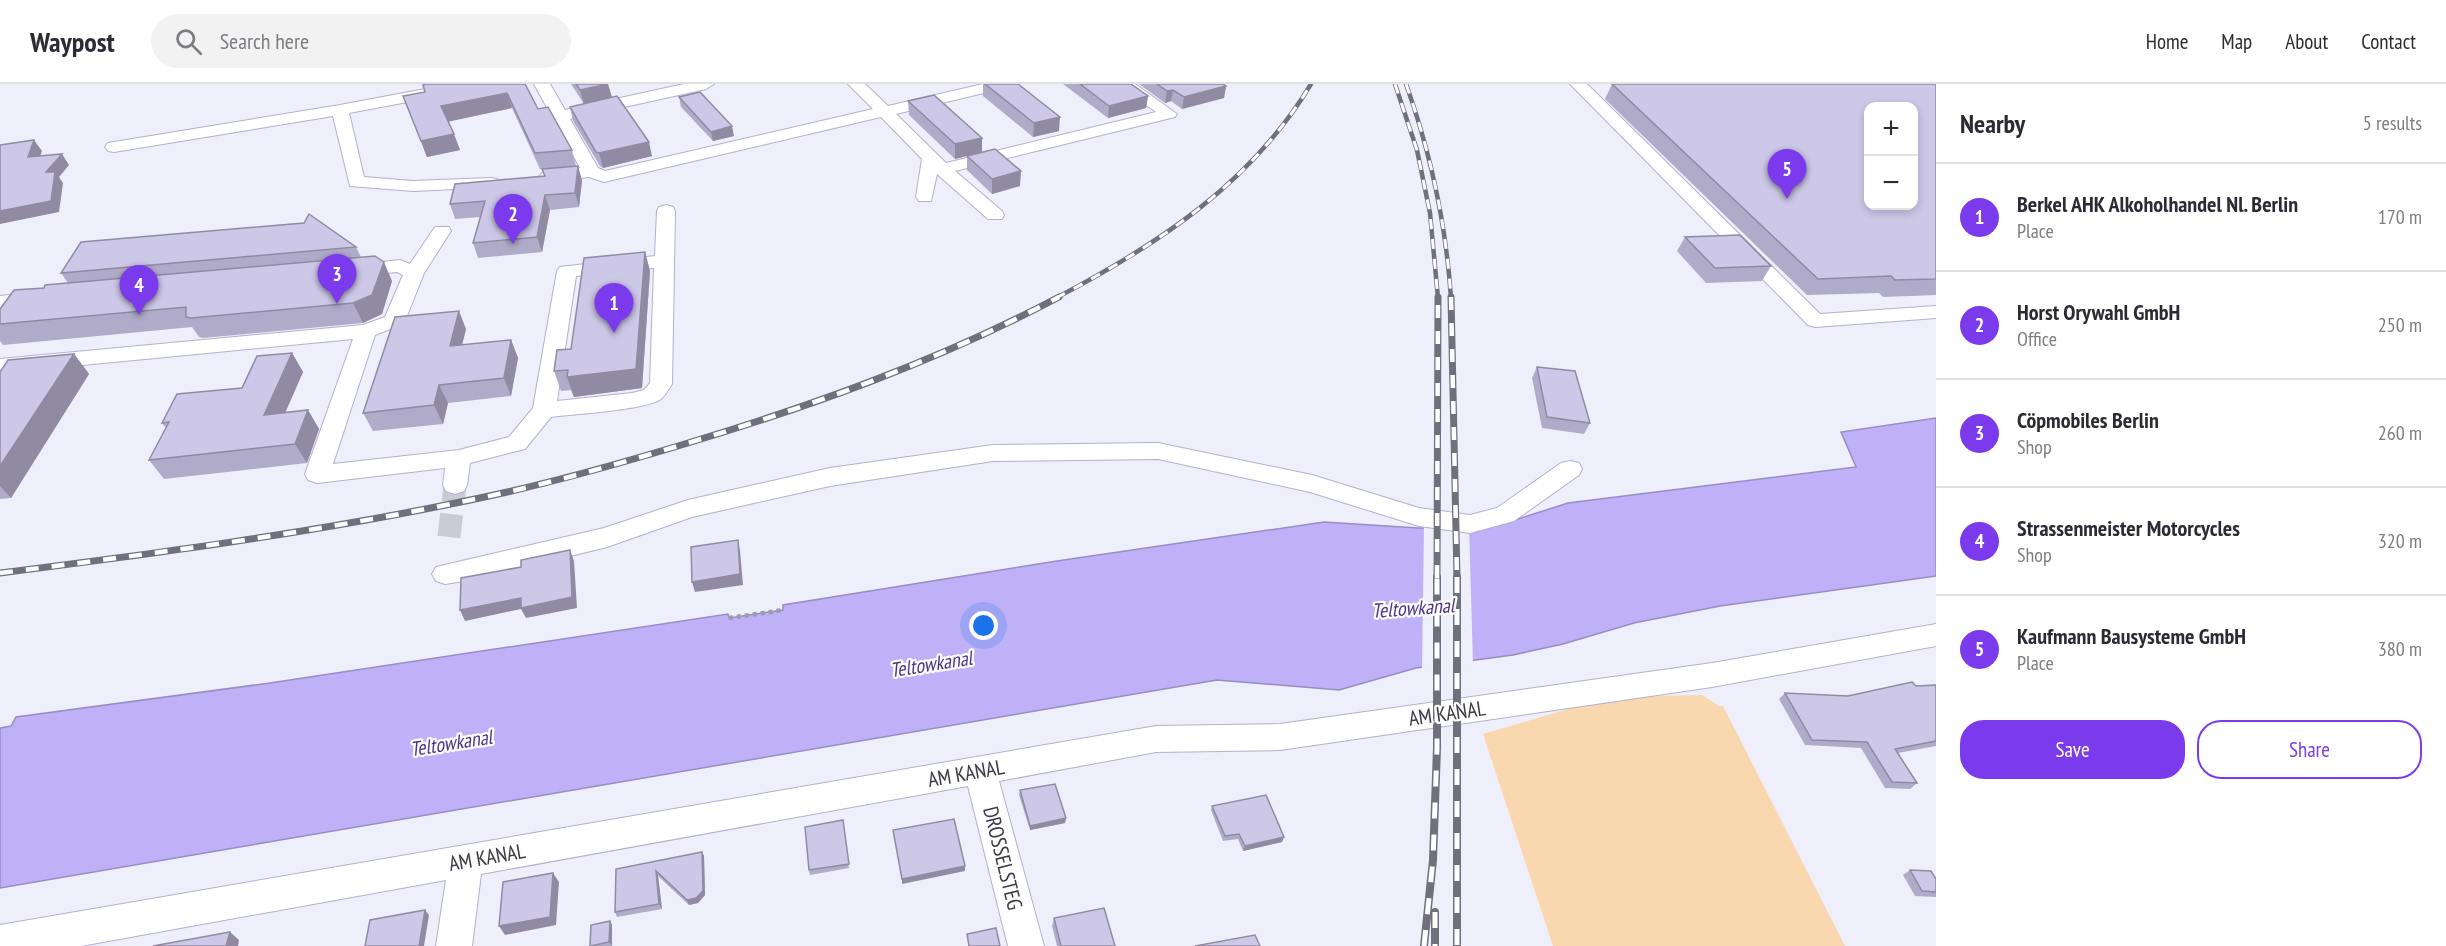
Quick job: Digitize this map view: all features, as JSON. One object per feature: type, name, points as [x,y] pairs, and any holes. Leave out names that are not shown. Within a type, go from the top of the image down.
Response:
[{"type":"street","points":[[114,147],[340,110],[477,84]]},
{"type":"street","points":[[542,84],[591,172]]},
{"type":"street","points":[[560,116],[706,84]]},
{"type":"street","points":[[856,84],[937,164],[995,215]]},
{"type":"street","points":[[536,178],[591,172],[604,177],[1004,84]]},
{"type":"street","points":[[937,164],[1169,114],[1125,84]]},
{"type":"street","points":[[1578,84],[1815,321],[1936,312]]},
{"type":"street","points":[[340,110],[357,182],[413,186],[502,182]]},
{"type":"street","points":[[924,197],[937,164]]},
{"type":"street","points":[[544,410],[632,400],[652,395],[661,384],[666,211]]},
{"type":"street","points":[[0,366],[366,331],[394,321],[414,273],[442,231]]},
{"type":"street","points":[[366,331],[317,474],[459,458],[517,443],[544,410],[567,272],[664,261]]},
{"type":"street","points":[[329,272],[400,266],[414,273]]},
{"type":"street","points":[[0,302],[56,297]]},
{"type":"street","points":[[445,574],[477,569],[607,537],[688,509],[819,479],[993,453],[1158,451],[1312,484],[1419,517],[1470,524],[1505,515],[1570,469]]},
{"type":"street","points":[[455,485],[459,458]]},
{"type":"street","name":"AM KANAL","points":[[0,943],[1156,739],[1280,737],[1712,675],[1936,635]]},
{"type":"street","name":"DROSSELSTEG","points":[[980,770],[1026,946]]},
{"type":"street","points":[[454,946],[466,861]]},
{"type":"path","points":[[729,618],[784,610]]},
{"type":"shaded area","points":[[1702,695],[1719,706],[1723,706],[1845,946],[1553,946],[1483,734],[1610,697]]},
{"type":"water","name":"Teltowkanal","points":[[1936,418],[1936,576],[1720,606],[1634,623],[1563,644],[1513,655],[1416,668],[1339,690],[1217,680],[0,888],[0,728],[11,726],[16,717],[270,683],[728,614],[729,618],[783,610],[783,605],[1057,561],[1324,522],[1418,528],[1493,527],[1568,503],[1856,467],[1841,432]]},
{"type":"pier","points":[[1469,524],[1473,664],[1422,670],[1424,525]]},
{"type":"building","points":[[525,84],[538,109],[548,107],[572,150],[535,153],[507,93],[441,106],[454,134],[421,141],[403,96],[425,92],[423,85]]},
{"type":"building","points":[[576,84],[608,84],[580,90]]},
{"type":"building","points":[[985,84],[1018,84],[1060,117],[1034,123]]},
{"type":"building","points":[[1080,84],[1131,84],[1148,96],[1109,106]]},
{"type":"building","points":[[1157,84],[1223,84],[1226,86],[1184,97],[1173,90],[1167,91]]},
{"type":"building","points":[[1612,84],[1936,84],[1936,279],[1895,280],[1891,276],[1818,279]]},
{"type":"building","points":[[700,92],[732,126],[711,132],[679,97]]},
{"type":"building","points":[[934,95],[982,138],[955,144],[908,101]]},
{"type":"building","points":[[617,96],[649,142],[596,152],[570,107]]},
{"type":"building","points":[[34,140],[28,157],[62,154],[46,172],[55,172],[51,201],[0,211],[0,145]]},
{"type":"building","points":[[995,149],[1021,171],[992,179],[967,156]]},
{"type":"building","points":[[578,166],[575,193],[545,195],[537,237],[473,243],[485,201],[450,204],[455,184],[545,176],[542,169]]},
{"type":"building","points":[[309,214],[356,247],[61,273],[81,242],[304,223]]},
{"type":"building","points":[[1740,235],[1771,266],[1715,268],[1685,237]]},
{"type":"building","points":[[645,252],[636,369],[567,377],[568,370],[554,371],[557,350],[571,349],[584,258]]},
{"type":"building","points":[[375,256],[384,262],[372,295],[353,303],[191,318],[186,317],[186,307],[0,324],[0,309],[14,290],[44,288],[45,285]]},
{"type":"building","points":[[459,311],[450,346],[511,340],[504,378],[439,385],[434,405],[363,413],[395,317]]},
{"type":"building","points":[[292,353],[264,415],[308,410],[295,444],[149,460],[169,422],[162,423],[177,394],[242,388],[257,356]]},
{"type":"building","points":[[74,354],[0,466],[0,372],[8,360]]},
{"type":"building","points":[[1537,367],[1575,371],[1590,423],[1547,417]]},
{"type":"building","points":[[738,540],[740,574],[692,582],[691,547]]},
{"type":"building","points":[[570,550],[572,597],[521,608],[521,598],[460,610],[461,578],[521,567],[521,560]]},
{"type":"building","points":[[1912,682],[1916,686],[1936,685],[1936,741],[1895,749],[1917,783],[1892,782],[1867,742],[1812,740],[1785,693],[1848,696]]},
{"type":"building","points":[[1055,784],[1066,818],[1030,826],[1020,790]]},
{"type":"building","points":[[1266,795],[1284,837],[1245,846],[1239,834],[1225,836],[1212,806]]},
{"type":"building","points":[[954,819],[965,866],[902,879],[893,830]]},
{"type":"building","points":[[843,820],[849,864],[809,870],[805,827]]},
{"type":"building","points":[[702,852],[703,891],[696,898],[687,900],[656,871],[659,904],[615,912],[616,869]]},
{"type":"building","points":[[1910,870],[1931,871],[1936,879],[1936,892],[1922,891]]},
{"type":"building","points":[[553,873],[550,917],[499,926],[503,882]]},
{"type":"building","points":[[1104,908],[1115,946],[1061,946],[1054,918]]},
{"type":"building","points":[[425,910],[419,946],[365,946],[370,920]]},
{"type":"building","points":[[610,921],[609,942],[590,946],[591,925]]},
{"type":"building","points":[[996,928],[1000,946],[969,946],[967,934]]},
{"type":"building","points":[[230,932],[226,946],[153,946]]},
{"type":"building","points":[[1255,935],[1260,946],[1195,946]]},
{"type":"tunnel","points":[[449,537],[455,485]]},
{"type":"railway","points":[[1056,298],[1130,256],[1199,209],[1231,182],[1260,152],[1287,120],[1311,84]]},
{"type":"railway","points":[[1395,84],[1417,150],[1430,213],[1438,298]]},
{"type":"railway","points":[[1406,84],[1423,137],[1436,190],[1449,270],[1451,298]]},
{"type":"railway","points":[[0,573],[357,522],[501,494],[577,475],[727,431],[824,399],[967,342],[1059,297]]},
{"type":"railway","points":[[1451,297],[1457,578]]},
{"type":"railway","points":[[1437,578],[1438,298]]},
{"type":"railway","points":[[1424,946],[1433,860],[1437,748],[1437,578]]},
{"type":"railway","points":[[1457,578],[1457,946]]},
{"type":"railway","points":[[1435,912],[1435,946]]},
{"type":"place","name":"Kaufmann Bausysteme GmbH","points":[[1787,199]]},
{"type":"place","name":"Horst Orywahl GmbH","points":[[513,244]]},
{"type":"place","name":"Cöpmobiles Berlin","points":[[337,304]]},
{"type":"place","name":"Strassenmeister Motorcycles","points":[[139,315]]},
{"type":"place","name":"Berkel AHK Alkoholhandel Nl. Berlin","points":[[614,333]]}]
